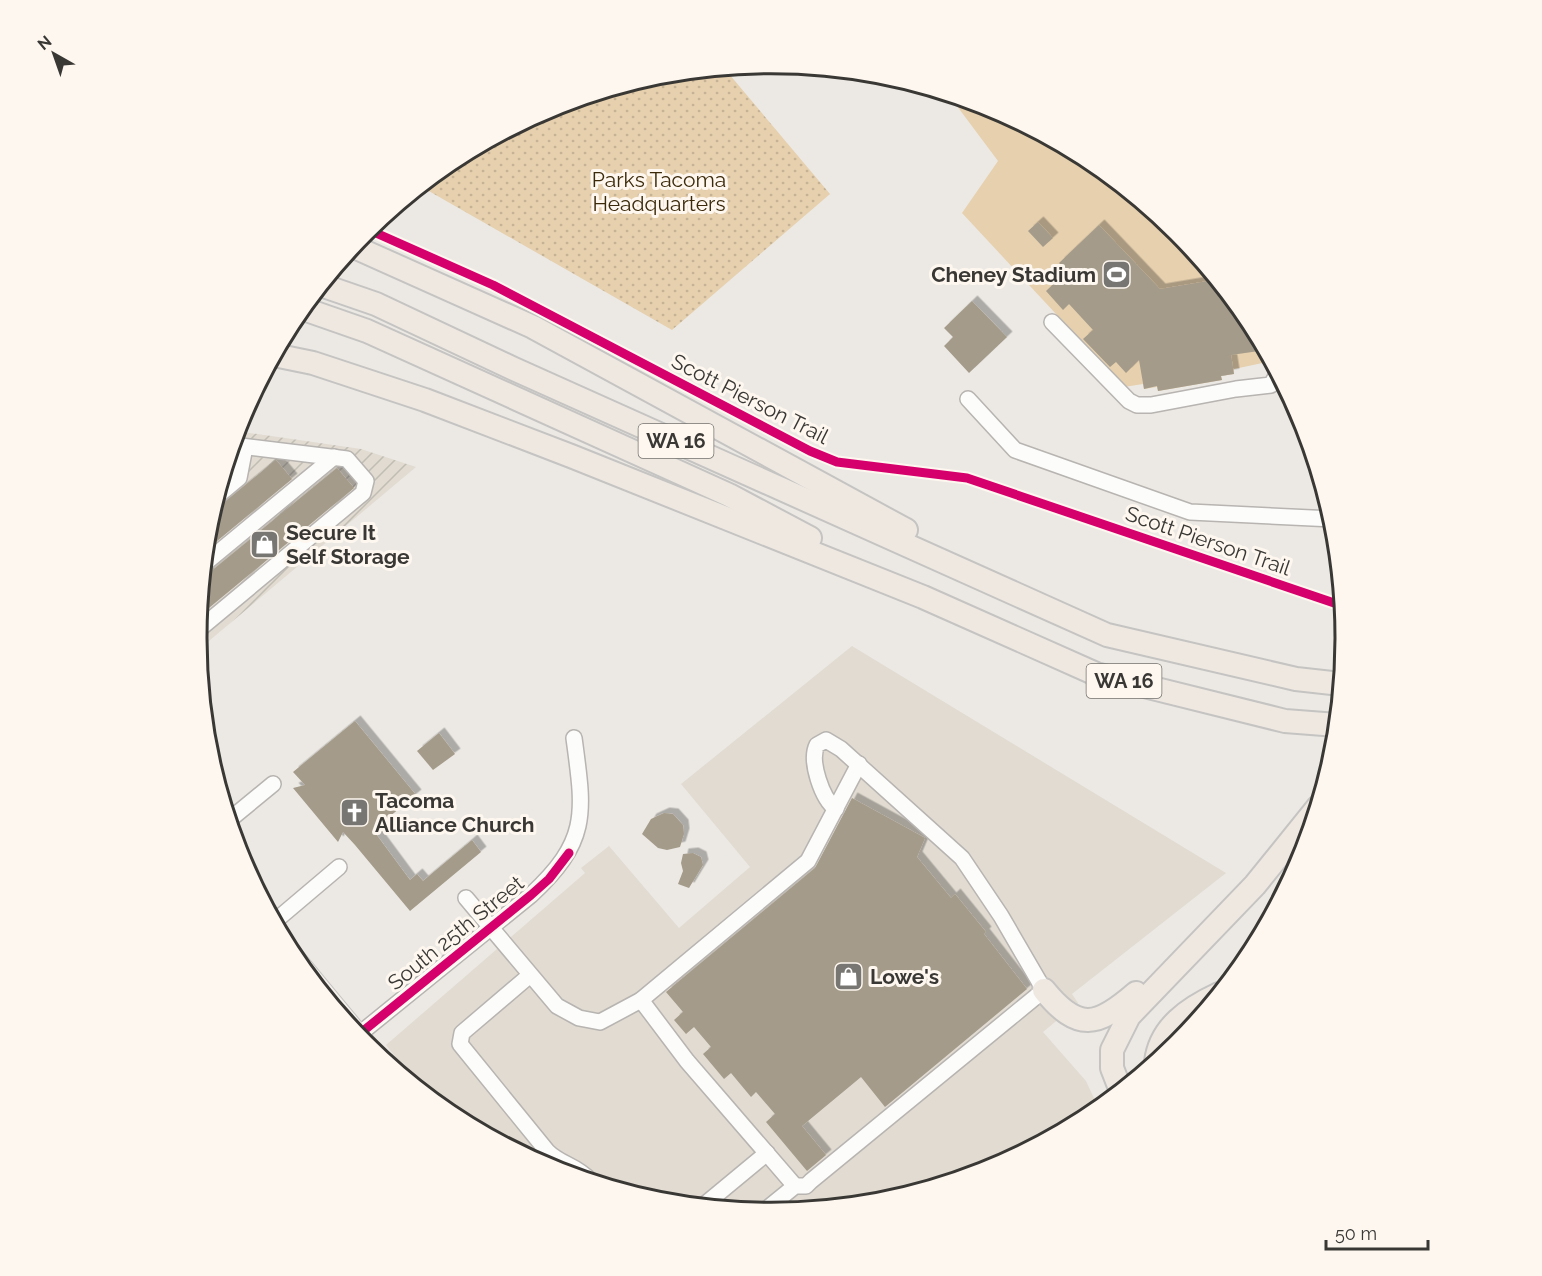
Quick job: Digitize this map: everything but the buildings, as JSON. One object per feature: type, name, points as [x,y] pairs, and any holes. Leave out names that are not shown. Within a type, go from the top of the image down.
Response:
[{"type":"highway","points":[[362,250],[533,327],[833,489],[1031,600]]},
{"type":"highway","name":"WA 16","points":[[328,288],[376,304],[514,369],[1107,635],[1296,679],[1333,683]]},
{"type":"highway","name":"WA 16","points":[[311,311],[367,331],[729,495],[922,597],[1096,674],[1285,721],[1329,724]]},
{"type":"highway","points":[[287,349],[309,355],[571,456],[922,597]]},
{"type":"highway","points":[[282,357],[313,363],[425,400]]},
{"type":"highway","points":[[1118,1083],[1112,1068],[1112,1050],[1129,1016],[1255,885],[1304,824]]},
{"type":"highway","points":[[1044,990],[1067,1015],[1087,1021],[1098,1020],[1109,1015],[1143,987],[1170,972]]},
{"type":"highway","points":[[1160,1046],[1162,1038],[1172,1025],[1187,1011],[1200,1004]]},
{"type":"street","points":[[1052,322],[1129,401],[1137,405],[1151,405],[1236,389],[1271,385],[1273,381]]},
{"type":"street","points":[[968,399],[1015,450],[1190,512],[1323,518]]},
{"type":"street","points":[[207,622],[363,493],[366,481],[347,459],[240,446]]},
{"type":"street","points":[[227,488],[239,478],[238,451]]},
{"type":"street","points":[[212,558],[334,457]]},
{"type":"street","name":"South 25th Street","points":[[365,1029],[549,879],[569,853],[578,834],[582,800],[574,738]]},
{"type":"street","points":[[775,1202],[795,1186],[806,1185],[1044,990],[1001,916],[962,858],[859,764],[830,741],[824,741],[816,747],[821,789],[827,803],[836,808]]},
{"type":"street","points":[[466,898],[557,1006],[579,1018],[600,1022],[641,1000],[808,861],[859,764]]},
{"type":"street","points":[[235,815],[273,784]]},
{"type":"street","points":[[280,917],[339,867]]},
{"type":"street","points":[[530,976],[464,1031],[460,1044],[547,1151],[559,1160],[578,1168]]},
{"type":"street","points":[[641,1000],[687,1061],[795,1186]]},
{"type":"street","points":[[711,1199],[767,1154]]},
{"type":"shaded area","name":"Secure It Self Storage","points":[[245,432],[361,449],[416,467],[207,642],[211,564],[217,528],[236,457]]},
{"type":"shaded area","points":[[852,646],[1226,873],[1072,994],[1078,1003],[1043,1032],[1086,1081],[1095,1100],[1053,1127],[987,1160],[952,1173],[881,1192],[808,1201],[734,1201],[697,1198],[661,1192],[590,1173],[521,1144],[489,1127],[427,1086],[400,1063],[386,1045],[585,873],[581,868],[609,846],[679,928],[750,867],[681,784]]},
{"type":"green space","name":"Parks Tacoma Headquarters","points":[[730,75],[830,194],[672,330],[427,190],[489,149],[555,116],[590,103],[661,84]]},
{"type":"green space","name":"Cheney Stadium","points":[[956,104],[987,116],[1053,149],[1115,190],[1170,239],[1195,266],[1219,294],[1264,363],[1234,369],[1234,374],[1221,376],[1222,380],[1158,391],[1157,387],[1144,389],[1143,384],[1124,387],[962,213],[998,161]]},
{"type":"cycle path","name":"Scott Pierson Trail","points":[[378,234],[493,285],[810,451],[837,462],[967,478],[1334,603]]},
{"type":"cycle path","points":[[365,1029],[531,895],[549,879],[569,853]]},
{"type":"place","name":"Cheney Stadium","points":[[1117,275]]},
{"type":"place","name":"Secure It Self Storage","points":[[265,545]]},
{"type":"place","name":"Tacoma Alliance Church","points":[[354,813]]},
{"type":"place","name":"Lowe's","points":[[849,977]]}]
